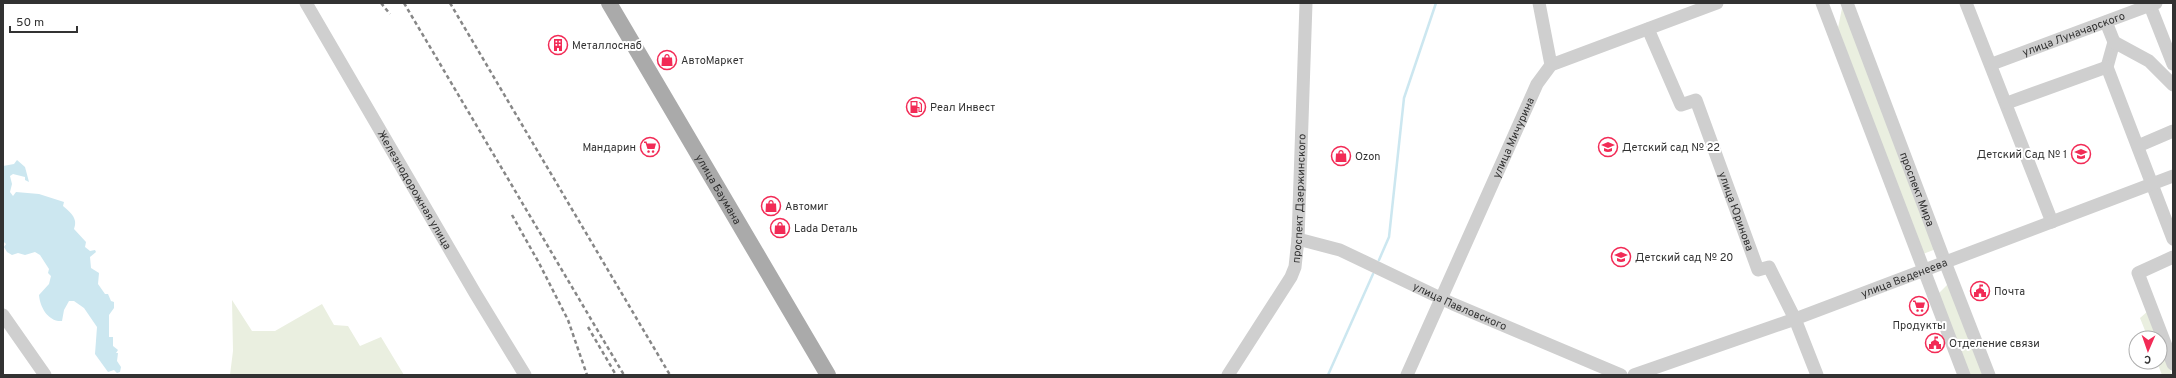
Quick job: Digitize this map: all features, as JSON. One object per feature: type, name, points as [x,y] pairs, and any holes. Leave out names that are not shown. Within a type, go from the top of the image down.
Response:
[{"type":"main road","name":"улица Баумана","points":[[609,3],[828,375]]},
{"type":"street","name":"Железнодорожная улица","points":[[306,3],[471,286],[525,375]]},
{"type":"street","name":"проспект Дзержинского","points":[[1228,375],[1291,277],[1295,267],[1298,239],[1306,3]]},
{"type":"street","points":[[1539,3],[1551,65],[1717,3]]},
{"type":"street","name":"проспект Мира","points":[[1822,3],[1964,375]]},
{"type":"street","name":"проспект Мира","points":[[1847,3],[1989,375]]},
{"type":"street","points":[[1966,3],[1992,64],[2052,222]]},
{"type":"street","points":[[2152,4],[2173,64]]},
{"type":"street","name":"улица Луначарского","points":[[1992,64],[2152,4]]},
{"type":"street","points":[[2106,22],[2114,42],[2107,67],[2173,239]]},
{"type":"street","name":"улица Юринова","points":[[1648,29],[1681,106],[1696,100],[1758,270],[1769,267],[1795,319],[1817,375]]},
{"type":"street","points":[[2114,42],[2149,61],[2173,85]]},
{"type":"street","name":"улица Мичурина","points":[[1407,375],[1537,84],[1551,65]]},
{"type":"street","points":[[2007,103],[2107,67]]},
{"type":"street","points":[[2138,146],[2173,130]]},
{"type":"street","name":"улица Веденеева","points":[[1634,375],[1795,319],[2173,176]]},
{"type":"street","name":"улица Павловского","points":[[1298,239],[1340,250],[1441,298],[1621,375]]},
{"type":"street","points":[[2173,257],[2138,273],[2173,364]]},
{"type":"street","points":[[3,315],[45,375]]},
{"type":"shaded area","points":[[1843,3],[1936,249],[1923,254],[1838,28]]},
{"type":"shaded area","points":[[1948,284],[1983,375],[1969,375],[1938,294]]},
{"type":"shaded area","points":[[232,300],[252,331],[275,331],[322,304],[334,325],[348,326],[360,346],[381,337],[404,375],[230,375],[233,351]]},
{"type":"shaded area","points":[[2148,311],[2155,330],[2145,330],[2140,318]]},
{"type":"shaded area","points":[[2168,364],[2172,375],[2162,375],[2160,370],[2168,370]]},
{"type":"water","points":[[17,160],[25,167],[29,182],[25,180],[25,177],[13,174],[10,176],[12,184],[10,192],[13,196],[16,192],[39,194],[64,202],[63,206],[71,213],[74,219],[74,229],[86,242],[85,247],[90,251],[95,250],[96,252],[90,257],[91,268],[99,273],[98,284],[105,294],[108,294],[111,301],[114,302],[114,308],[109,315],[109,337],[113,337],[113,346],[118,350],[116,353],[118,353],[117,361],[121,367],[120,372],[117,373],[114,370],[108,372],[95,354],[97,327],[84,308],[74,301],[69,301],[64,310],[62,321],[53,319],[43,309],[39,295],[49,284],[51,276],[48,273],[49,269],[40,255],[35,252],[25,255],[18,253],[12,255],[7,252],[4,247],[6,244],[3,241],[3,166],[14,164]]},
{"type":"waterway","points":[[1379,260],[1389,237],[1404,98],[1436,3]]},
{"type":"waterway","points":[[1328,375],[1373,274]]},
{"type":"railway","points":[[381,3],[390,14]]},
{"type":"railway","points":[[404,3],[624,375]]},
{"type":"railway","points":[[450,3],[670,375]]},
{"type":"railway","points":[[512,215],[539,263],[568,320],[587,375]]},
{"type":"railway","points":[[588,327],[616,375]]},
{"type":"place","name":"Металлоснаб","points":[[558,45]]},
{"type":"place","name":"АвтоМаркет","points":[[667,60]]},
{"type":"place","name":"Реал Инвест","points":[[916,107]]},
{"type":"place","name":"Мандарин","points":[[650,147]]},
{"type":"place","name":"Детский сад № 22","points":[[1608,147]]},
{"type":"place","name":"Детский Сад № 1","points":[[2081,154]]},
{"type":"place","name":"Ozon","points":[[1341,156]]},
{"type":"place","name":"Автомиг","points":[[771,206]]},
{"type":"place","name":"Lada Dеталь","points":[[780,228]]},
{"type":"place","name":"Детский сад № 20","points":[[1621,257]]},
{"type":"place","name":"Почта","points":[[1980,291]]},
{"type":"place","name":"Продукты","points":[[1919,306]]},
{"type":"place","name":"Отделение связи","points":[[1935,343]]}]
